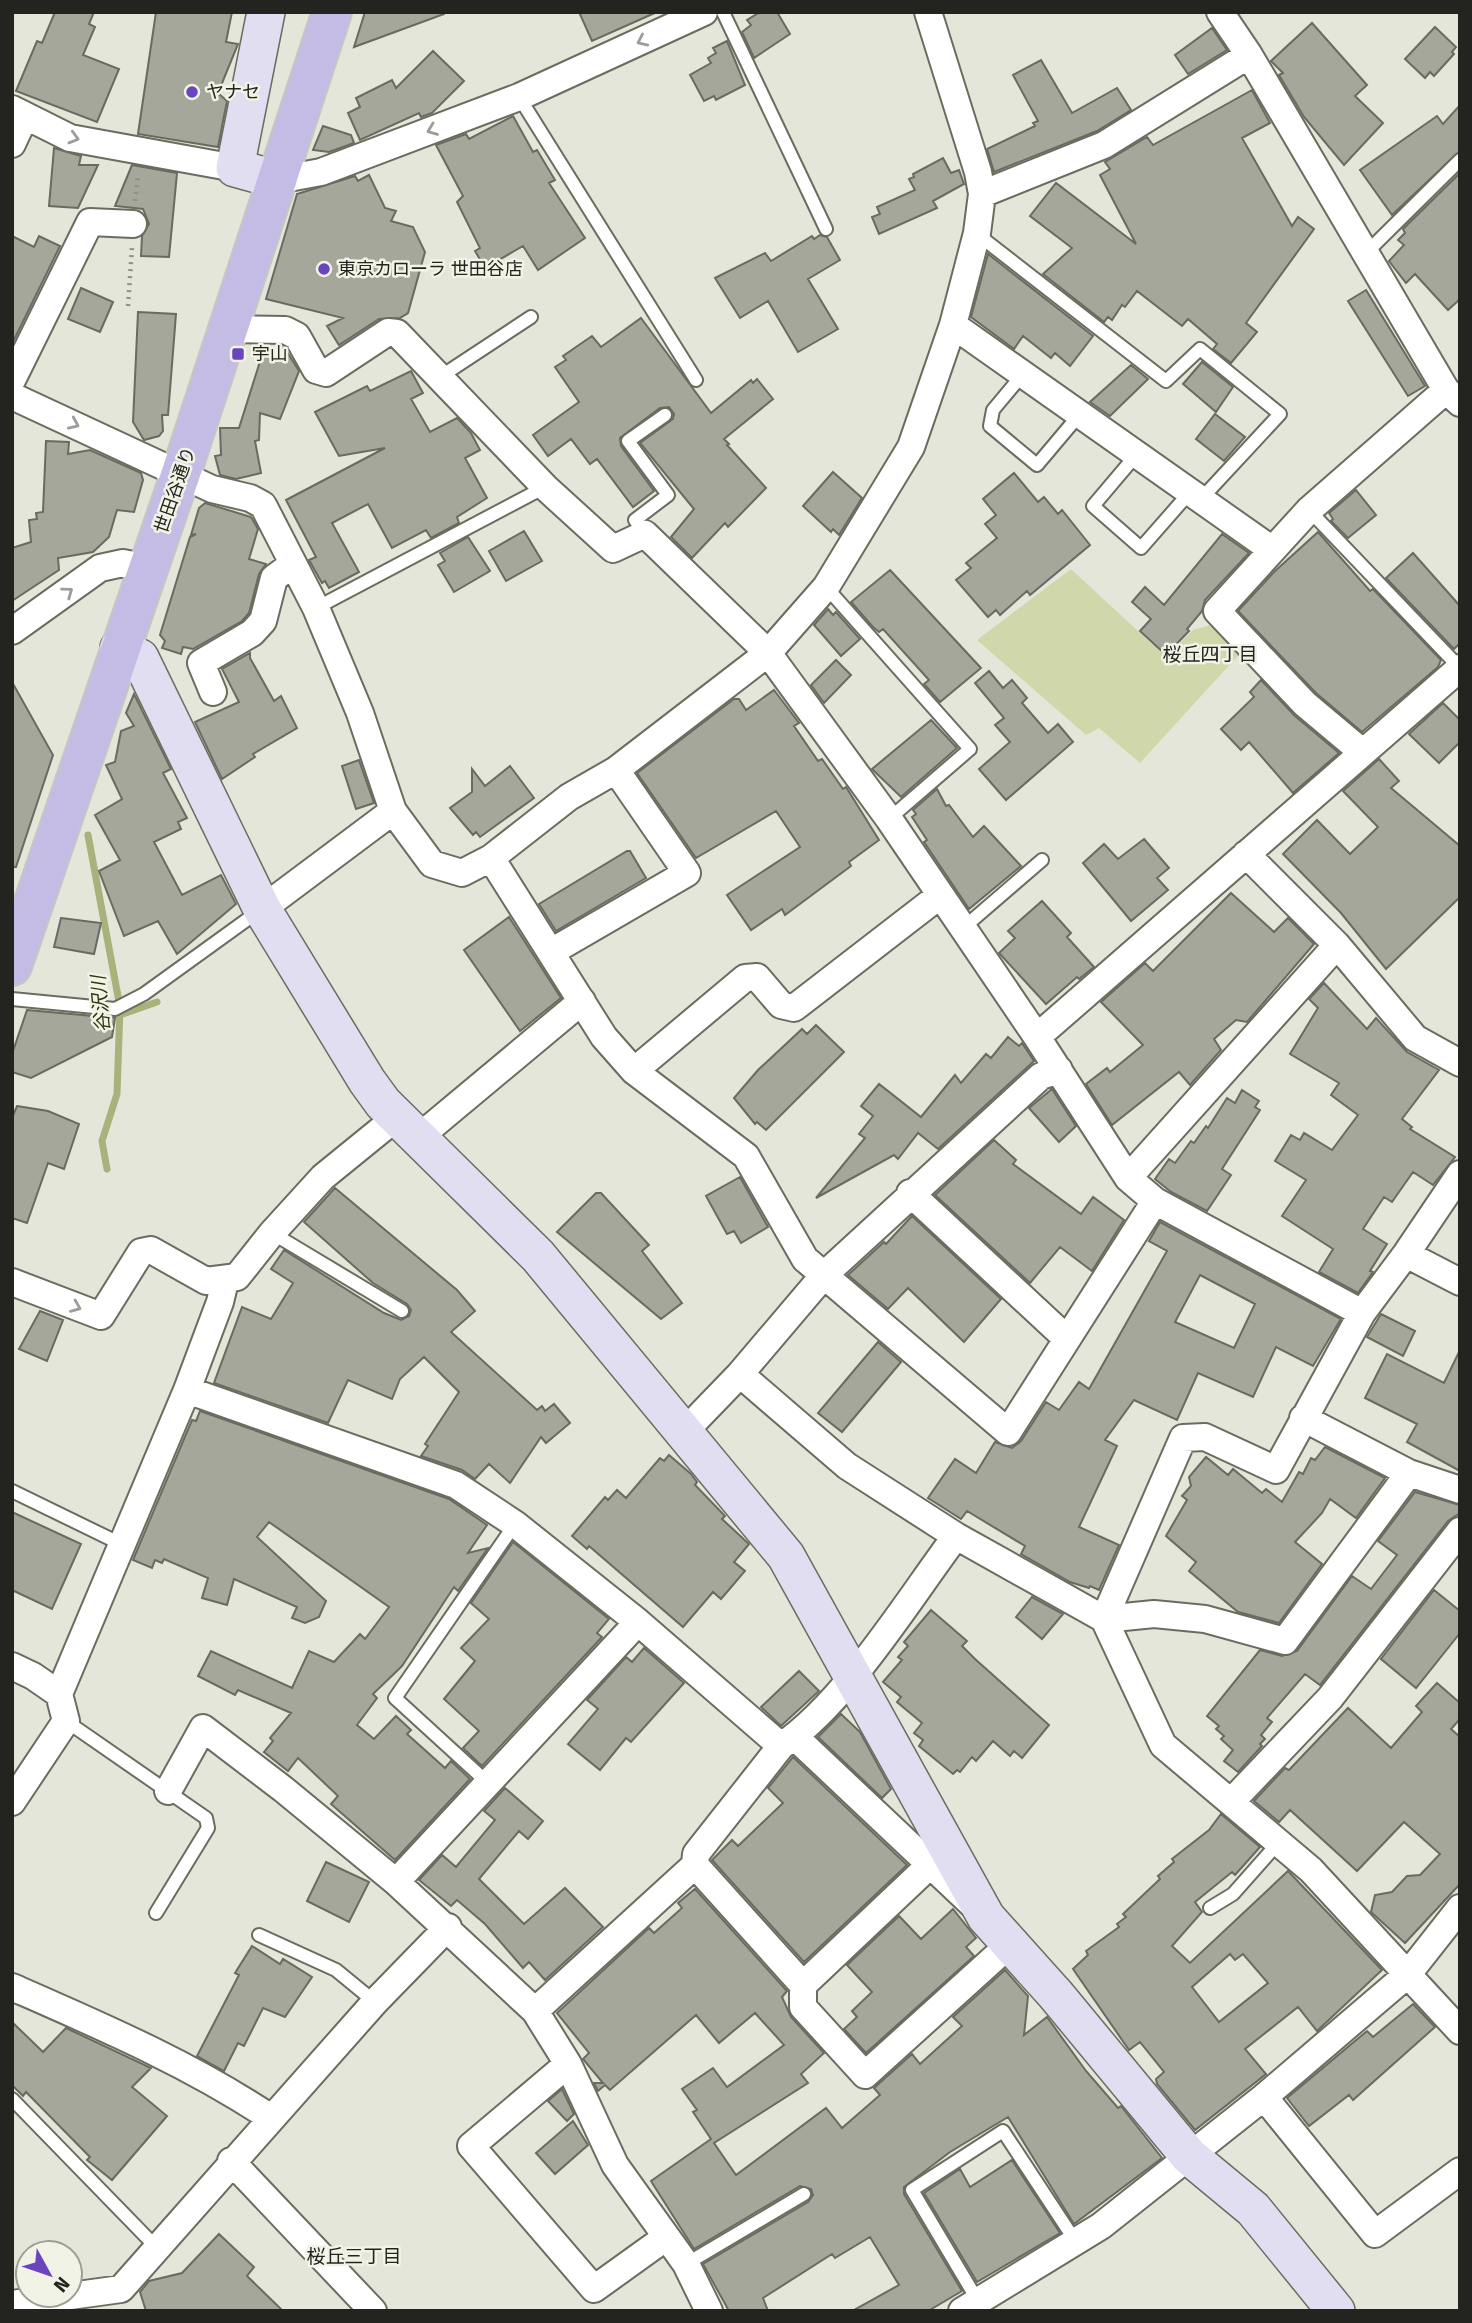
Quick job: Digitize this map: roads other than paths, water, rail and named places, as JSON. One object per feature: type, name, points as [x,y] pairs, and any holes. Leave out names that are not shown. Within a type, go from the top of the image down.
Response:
[{"type":"main road","name":"世田谷通り","points":[[12,966],[21,908],[149,568],[332,12]]},
{"type":"street","points":[[235,168],[266,12]]},
{"type":"street","points":[[12,144],[19,113],[70,138],[235,168],[278,180],[321,172],[519,97],[704,12]]},
{"type":"street","points":[[12,396],[212,489],[250,498],[263,505],[316,608],[360,713],[393,811],[432,864],[462,873],[491,858],[569,797],[617,770],[768,653],[826,587],[911,447],[953,325],[977,233],[982,194],[978,172],[928,12]]},
{"type":"street","points":[[1220,12],[1249,55],[1453,396],[1309,510],[1270,549],[1217,611],[1305,704],[1361,751]]},
{"type":"street","points":[[982,194],[1104,145],[1249,55]]},
{"type":"street","points":[[12,380],[90,222],[133,224]]},
{"type":"street","points":[[953,325],[1197,494],[1270,549]]},
{"type":"street","points":[[228,329],[285,330],[297,336],[316,370],[326,373],[388,332],[397,333],[545,487],[612,549],[645,534],[768,653],[889,819],[1059,1070],[1128,1178],[1155,1201],[1362,1313]]},
{"type":"street","points":[[12,631],[100,568],[123,563],[149,568]]},
{"type":"street","points":[[214,692],[201,663],[252,633],[263,621],[274,578],[293,564]]},
{"type":"street","points":[[119,648],[140,658],[262,909],[367,1082],[538,1256],[786,1556],[853,1675],[938,1857]]},
{"type":"street","points":[[1037,1037],[1361,751],[1455,679]]},
{"type":"street","points":[[551,951],[687,873],[617,770]]},
{"type":"street","points":[[262,909],[393,811]]},
{"type":"street","points":[[1246,853],[1337,944],[1415,1038],[1460,1063]]},
{"type":"street","points":[[491,858],[604,1037],[634,1071],[746,1156],[805,1259],[1008,1432],[1155,1201]]},
{"type":"street","points":[[634,1071],[745,978],[757,977],[781,1005],[794,1007],[939,896]]},
{"type":"street","points":[[1128,1178],[1337,944]]},
{"type":"street","points":[[12,1282],[100,1316],[141,1252],[150,1250],[206,1281],[225,1281],[237,1277],[272,1233],[323,1177],[408,1126],[582,1001]]},
{"type":"street","points":[[684,1432],[740,1374],[824,1275],[1041,1076],[1059,1070]]},
{"type":"street","points":[[1460,1174],[1362,1313],[1276,1471],[1205,1437],[1183,1438],[1104,1619],[1163,1745],[1311,1870],[1460,2031]]},
{"type":"street","points":[[911,1193],[1067,1339]]},
{"type":"street","points":[[1406,1254],[1460,1282]]},
{"type":"street","points":[[12,1802],[66,1721],[59,1694],[187,1390],[220,1302],[225,1281]]},
{"type":"street","points":[[740,1374],[847,1466],[956,1536],[1104,1619],[1154,1614],[1205,1619],[1285,1641],[1409,1473]]},
{"type":"street","points":[[187,1390],[456,1486],[515,1524],[938,1857],[1189,2156],[1254,2209],[1336,2311]]},
{"type":"street","points":[[1303,1418],[1409,1473],[1460,1490]]},
{"type":"street","points":[[1231,1801],[1330,1698],[1460,1531]]},
{"type":"street","points":[[535,2011],[695,1865],[696,1854],[788,1741],[853,1675],[956,1536]]},
{"type":"street","points":[[396,1882],[638,1622]]},
{"type":"street","points":[[12,1667],[33,1676],[59,1694]]},
{"type":"street","points":[[168,1791],[202,1728],[283,1789],[448,1927],[535,2011],[568,2064],[615,2165],[686,2264],[709,2311]]},
{"type":"street","points":[[803,1985],[938,1857]]},
{"type":"street","points":[[695,1865],[803,1985],[803,2007],[865,2075],[1010,1944]]},
{"type":"street","points":[[981,2305],[1101,2226],[1264,2097],[1408,1974],[1460,1908]]},
{"type":"street","points":[[84,2301],[121,2289],[375,2002],[448,1927]]},
{"type":"street","points":[[12,1987],[126,2037],[224,2087],[271,2118]]},
{"type":"street","points":[[568,2064],[471,2146],[594,2289],[665,2238]]},
{"type":"street","points":[[1264,2097],[1375,2234],[1460,2171]]},
{"type":"street","points":[[232,2161],[373,2311]]},
{"type":"lane","points":[[723,12],[826,229]]},
{"type":"lane","points":[[519,97],[696,380]]},
{"type":"lane","points":[[1367,253],[1460,159]]},
{"type":"lane","points":[[977,233],[1166,381],[1200,349],[1280,414],[1141,548],[1093,506],[1137,454]]},
{"type":"lane","points":[[440,377],[531,317]]},
{"type":"lane","points":[[1023,374],[993,410],[990,426],[1037,465],[1080,414]]},
{"type":"lane","points":[[645,534],[635,520],[668,495],[628,440],[665,415]]},
{"type":"lane","points":[[316,608],[545,487]]},
{"type":"lane","points":[[1309,510],[1455,679]]},
{"type":"lane","points":[[826,587],[970,749],[889,819]]},
{"type":"lane","points":[[962,929],[1042,860]]},
{"type":"lane","points":[[12,999],[116,1009],[144,994],[262,909]]},
{"type":"lane","points":[[272,1233],[402,1311]]},
{"type":"lane","points":[[12,1491],[123,1545]]},
{"type":"lane","points":[[488,1783],[395,1698],[515,1524]]},
{"type":"lane","points":[[66,1721],[206,1818],[208,1828],[156,1913]]},
{"type":"lane","points":[[1210,1908],[1233,1894],[1279,1842]]},
{"type":"lane","points":[[259,1935],[336,1970],[375,2002]]},
{"type":"lane","points":[[12,2099],[158,2250]]},
{"type":"lane","points":[[981,2305],[912,2190],[1003,2131],[1076,2242]]},
{"type":"lane","points":[[686,2264],[804,2194]]},
{"type":"waterway","name":"谷沢川","points":[[88,835],[120,1007],[117,1094],[102,1141],[107,1169]]},
{"type":"waterway","points":[[120,1015],[157,1002]]},
{"type":"place","name":"ヤナセ","points":[[192,92]]},
{"type":"place","name":"東京カローラ 世田谷店","points":[[324,269]]},
{"type":"place","name":"宇山","points":[[238,354]]},
{"type":"district","name":"桜丘四丁目","points":[[1210,654]]},
{"type":"district","name":"桜丘三丁目","points":[[354,2256]]}]
